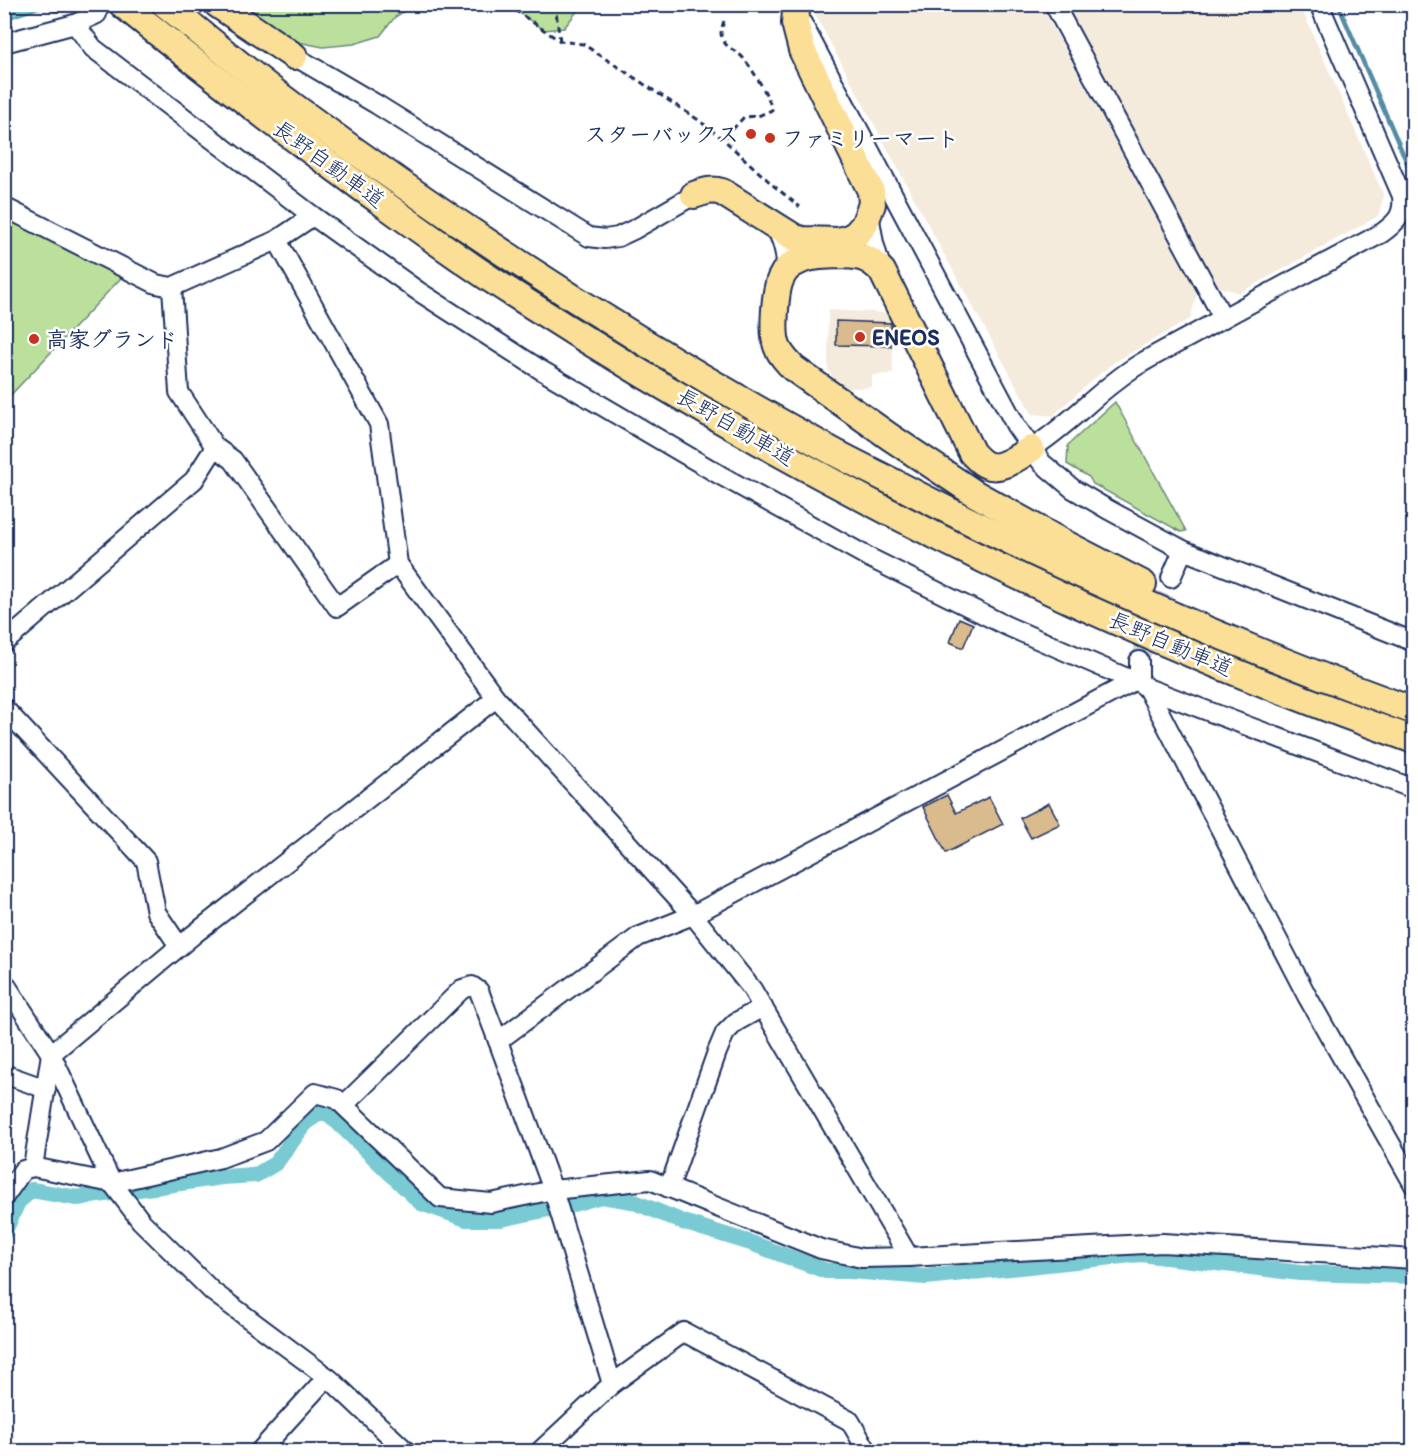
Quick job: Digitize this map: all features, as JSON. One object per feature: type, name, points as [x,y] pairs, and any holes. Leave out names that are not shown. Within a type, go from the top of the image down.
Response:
[{"type":"highway","name":"長野自動車道","points":[[122,4],[278,127],[494,281],[626,363],[818,475],[947,542],[1136,629],[1260,682],[1413,740]]},
{"type":"highway","name":"長野自動車道","points":[[165,4],[294,106],[419,196],[512,259],[634,335],[833,451],[961,517],[1156,608],[1270,656],[1404,707]]},
{"type":"highway","points":[[217,4],[294,56]]},
{"type":"highway","points":[[694,195],[714,189],[722,192],[786,234],[803,240],[847,239],[856,234],[864,225],[872,204],[871,191],[802,50],[795,23],[795,8]]},
{"type":"highway","points":[[1031,449],[1012,461],[996,466],[987,465],[972,453],[882,271],[874,263],[864,257],[851,255],[814,256],[795,262],[787,268],[781,277],[778,289],[774,335],[777,346],[782,356],[793,368],[822,389],[974,493],[1058,540],[1138,582],[1278,643],[1404,707]]},
{"type":"street","points":[[1054,4],[1223,318]]},
{"type":"street","points":[[1031,449],[1053,435],[1094,398],[1137,366],[1382,233],[1394,224],[1400,215],[1403,206],[1402,196],[1319,4]]},
{"type":"street","points":[[795,8],[1011,418],[1042,463],[1073,489],[1183,550],[1413,642]]},
{"type":"street","points":[[4,43],[75,24],[97,14]]},
{"type":"street","points":[[75,24],[93,48],[313,216],[418,291],[540,370],[720,475],[880,563],[1008,626],[1140,684],[1413,789]]},
{"type":"street","points":[[294,56],[376,104],[589,237],[618,237],[694,195]]},
{"type":"street","points":[[4,207],[156,284],[172,286],[277,240],[313,216]]},
{"type":"street","points":[[869,214],[882,271]]},
{"type":"street","points":[[774,226],[783,243],[787,268]]},
{"type":"street","points":[[277,240],[379,424],[398,564],[496,698],[693,915],[752,989],[909,1257]]},
{"type":"street","points":[[172,286],[179,392],[215,447],[233,460],[337,607],[398,564]]},
{"type":"street","points":[[4,643],[194,480],[215,447]]},
{"type":"street","points":[[1171,578],[1183,550]]},
{"type":"street","points":[[1139,661],[1140,684],[1307,996],[1413,1185]]},
{"type":"street","points":[[498,1041],[638,937],[693,915],[1140,684]]},
{"type":"street","points":[[33,1167],[51,1054],[179,946],[496,698]]},
{"type":"street","points":[[4,708],[146,861],[156,912],[179,946]]},
{"type":"street","points":[[4,982],[51,1054],[112,1183],[141,1221],[213,1292],[327,1377],[407,1452]]},
{"type":"street","points":[[344,1105],[462,989],[472,986],[479,991],[553,1190],[612,1384]]},
{"type":"street","points":[[669,1188],[725,1033],[736,1022],[763,1007]]},
{"type":"street","points":[[4,1074],[46,1089]]},
{"type":"street","points":[[4,1197],[23,1170],[33,1167],[112,1183],[221,1158],[266,1141],[315,1093],[337,1099],[440,1198],[491,1203],[553,1190],[650,1180],[821,1249],[862,1258],[1163,1243],[1413,1259]]},
{"type":"street","points":[[539,1452],[612,1384],[684,1332],[850,1421],[868,1452]]},
{"type":"street","points":[[259,1452],[327,1377]]},
{"type":"path","points":[[555,4],[560,41]]},
{"type":"path","points":[[508,5],[560,41],[583,44],[697,119],[800,207]]},
{"type":"path","points":[[723,139],[744,117],[758,116],[772,110],[770,100],[744,57],[731,50],[724,42],[720,33],[724,21]]},
{"type":"shaded area","points":[[810,5],[1041,5],[1197,293],[1190,319],[1113,363],[1053,416],[1032,414]]},
{"type":"shaded area","points":[[1066,5],[1300,5],[1384,196],[1378,216],[1240,293],[1216,286]]},
{"type":"shaded area","name":"ENEOS","points":[[828,310],[892,313],[893,374],[872,375],[872,387],[839,389],[828,369]]},
{"type":"green space","points":[[237,5],[414,5],[395,17],[380,36],[354,44],[323,47],[298,42],[280,34]]},
{"type":"green space","points":[[518,5],[582,5],[564,28],[544,30],[521,14],[521,6]]},
{"type":"green space","name":"高家グランド","points":[[5,212],[122,277],[5,401]]},
{"type":"green space","points":[[1115,402],[1186,531],[1181,532],[1093,484],[1089,477],[1067,464],[1068,445]]},
{"type":"water","points":[[5,4],[48,4],[48,5],[5,20]]},
{"type":"building","points":[[836,321],[891,323],[891,346],[836,345]]},
{"type":"building","points":[[959,618],[973,624],[963,648],[950,642]]},
{"type":"building","points":[[947,795],[956,813],[989,797],[1003,824],[946,853],[923,807]]},
{"type":"building","points":[[1049,803],[1060,824],[1031,838],[1020,818]]},
{"type":"waterway","points":[[1338,4],[1414,179]]},
{"type":"waterway","points":[[4,1233],[18,1202],[32,1190],[77,1198],[222,1177],[256,1175],[276,1163],[306,1122],[321,1112],[330,1115],[421,1203],[466,1219],[501,1219],[601,1196],[632,1201],[683,1222],[751,1243],[826,1271],[926,1277],[1141,1254],[1300,1273],[1414,1276]]},
{"type":"tunnel","points":[[1139,661],[1171,578]]},
{"type":"place","name":"スターバックス","points":[[751,134]]},
{"type":"place","name":"ファミリーマート","points":[[770,138]]},
{"type":"place","name":"ENEOS","points":[[860,337]]},
{"type":"place","name":"高家グランド","points":[[34,339]]}]
